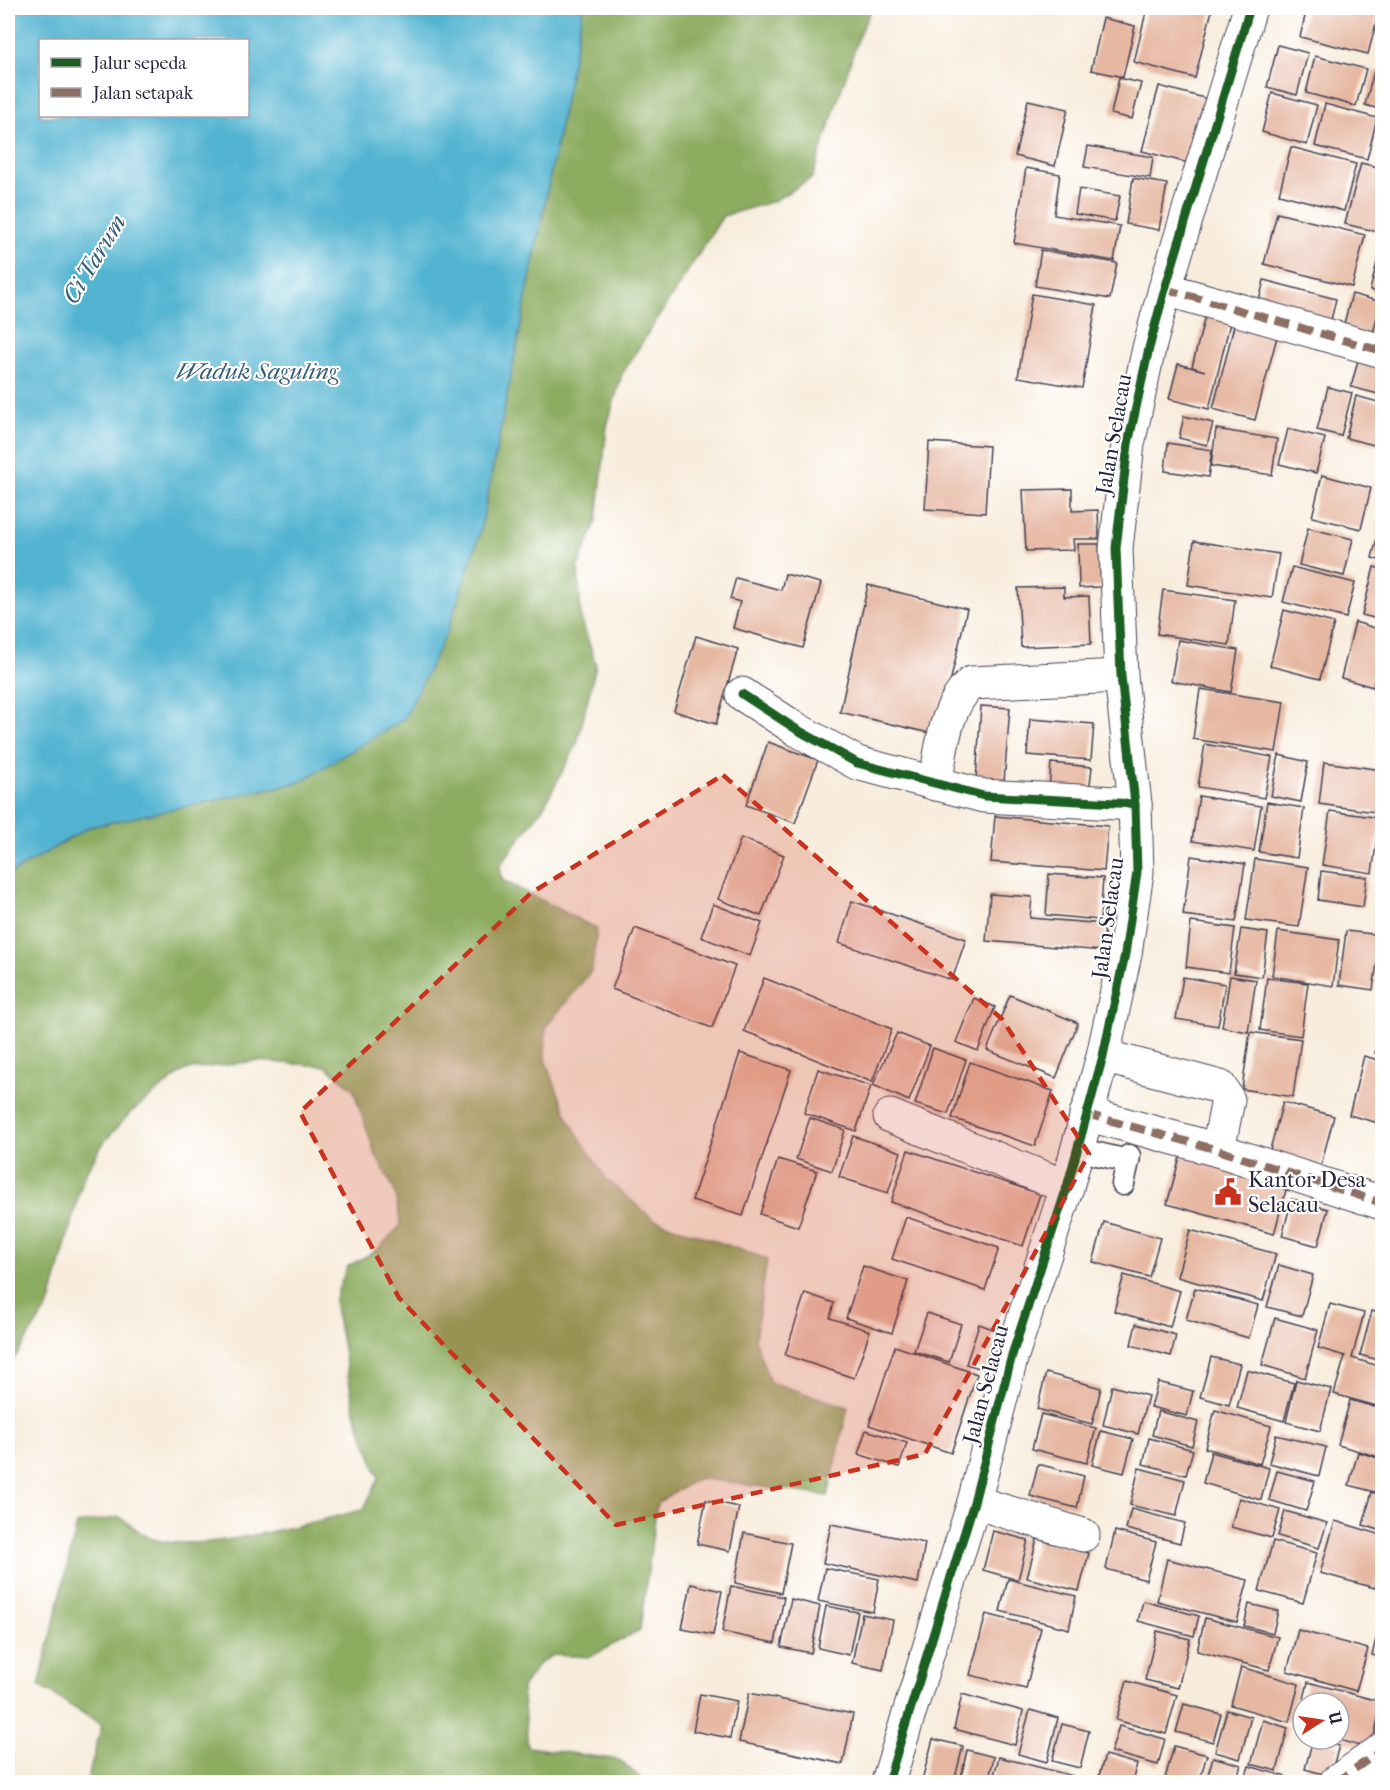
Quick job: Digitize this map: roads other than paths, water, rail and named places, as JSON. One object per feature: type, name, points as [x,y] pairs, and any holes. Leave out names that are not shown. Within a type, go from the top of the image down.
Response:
[{"type":"street","name":"Jalan Selacau","points":[[888,1782],[974,1502],[1012,1354],[1067,1187],[1103,1056],[1125,954],[1137,872],[1135,804],[1121,676],[1116,548],[1128,444],[1149,348],[1165,289],[1250,8]]},
{"type":"street","points":[[1165,289],[1383,351]]},
{"type":"street","points":[[935,783],[950,711],[960,693],[970,683],[1121,676]]},
{"type":"street","points":[[742,694],[796,729],[857,763],[984,796],[1135,804]]},
{"type":"street","points":[[1103,1056],[1220,1087],[1228,1101],[1218,1150]]},
{"type":"street","points":[[1086,1114],[1381,1198]]},
{"type":"street","points":[[890,1116],[1067,1187]]},
{"type":"street","points":[[974,1502],[1083,1535]]},
{"type":"street","points":[[1336,1782],[1383,1750]]},
{"type":"lane","points":[[1076,1149],[1129,1158],[1123,1184]]},
{"type":"water","name":"Waduk Saguling","points":[[8,8],[583,8],[480,533],[447,632],[404,719],[300,782],[89,827],[8,875]]},
{"type":"place","name":"Kantor Desa Selacau","points":[[1228,1192]]},
{"type":"water label","name":"Ci Tarum","points":[[94,259]]}]
